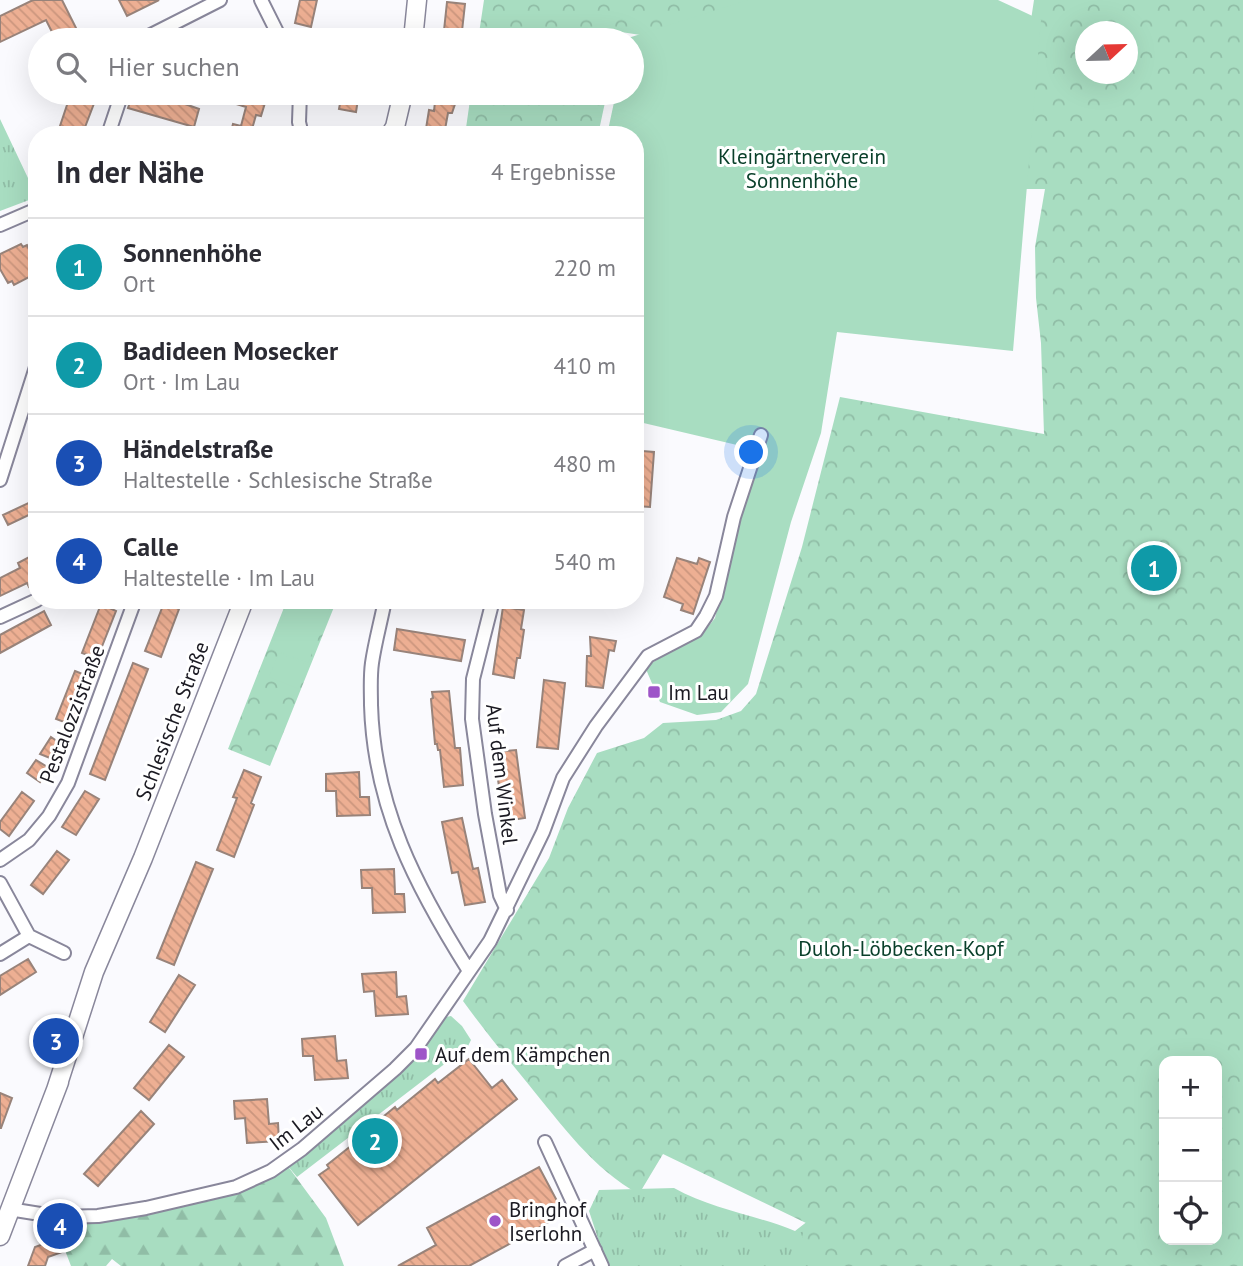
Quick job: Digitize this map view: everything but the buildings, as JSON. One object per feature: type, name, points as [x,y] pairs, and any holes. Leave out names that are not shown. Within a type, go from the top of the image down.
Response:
[{"type":"main road","points":[[414,28],[417,0]]},
{"type":"main road","points":[[395,126],[400,105]]},
{"type":"main road","points":[[408,126],[409,105]]},
{"type":"main road","name":"Schlesische Straße","points":[[0,1236],[56,1090],[105,976],[143,858],[240,609]]},
{"type":"street","points":[[165,28],[220,0]]},
{"type":"street","points":[[261,0],[275,28]]},
{"type":"street","points":[[111,126],[117,105]]},
{"type":"street","points":[[300,105],[300,126]]},
{"type":"street","points":[[0,225],[28,213]]},
{"type":"street","points":[[0,480],[28,392]]},
{"type":"street","name":"Im Lau","points":[[9,1209],[59,1217],[98,1216],[236,1186],[271,1171],[302,1149],[416,1048],[506,911],[543,832],[563,778],[596,726],[648,656],[696,631],[706,616],[716,596],[734,517],[761,435]]},
{"type":"street","points":[[0,617],[28,604]]},
{"type":"street","name":"Pestalozzistraße","points":[[0,860],[29,840],[50,816],[68,783],[132,609]]},
{"type":"street","points":[[383,609],[371,678],[373,729],[380,786],[394,832],[412,873],[469,971]]},
{"type":"street","name":"Auf dem Winkel","points":[[491,609],[473,679],[472,719],[485,814],[500,895],[506,911]]},
{"type":"street","points":[[0,883],[29,936],[64,953]]},
{"type":"street","points":[[0,954],[29,936]]},
{"type":"street","points":[[545,1142],[602,1266]]},
{"type":"street","points":[[565,1266],[595,1250]]},
{"type":"green space","points":[[484,0],[767,0],[660,38],[644,36],[644,28],[480,28]]},
{"type":"green space","name":"Kleingärtnerverein Sonnenhöhe","points":[[748,0],[998,0],[1041,20],[1013,351],[837,332],[821,433],[791,522],[748,684],[721,712],[697,715],[660,702],[645,667],[704,632],[715,618],[754,449],[644,423],[644,126],[609,126],[613,105],[644,105],[644,33]]},
{"type":"green space","name":"Duloh-Löbbecken-Kopf","points":[[1034,0],[1243,0],[1243,1266],[823,1266],[802,1237],[806,1223],[663,1154],[639,1194],[623,1184],[593,1159],[566,1130],[463,1001],[549,858],[568,808],[597,753],[644,738],[663,723],[716,720],[741,711],[756,694],[802,547],[840,397],[1044,434],[1035,247],[1045,189],[1024,189],[1017,112]]},
{"type":"green space","points":[[469,105],[604,105],[600,126],[466,126]]},
{"type":"green space","points":[[0,119],[28,178],[28,200],[0,211]]},
{"type":"green space","points":[[283,609],[333,609],[270,766],[228,749]]},
{"type":"green space","points":[[287,609],[330,609],[308,663],[271,648]]},
{"type":"green space","points":[[279,653],[308,665],[299,689],[269,677]]},
{"type":"green space","points":[[451,1016],[471,1040],[468,1046],[297,1177],[287,1165],[435,1026]]},
{"type":"green space","points":[[287,1165],[326,1218],[344,1266],[121,1266],[112,1259],[106,1266],[71,1266],[53,1219],[144,1209]]},
{"type":"green space","points":[[674,1188],[718,1207],[795,1231],[840,1196],[1159,1239],[1159,1245],[1222,1245],[1243,1266],[607,1266],[589,1211],[599,1190]]},
{"type":"place","name":"Sonnenhöhe","points":[[1154,568]]},
{"type":"place","name":"Im Lau","points":[[654,692]]},
{"type":"place","name":"Händelstraße","points":[[56,1041]]},
{"type":"place","name":"Auf dem Kämpchen","points":[[421,1054]]},
{"type":"place","name":"Badideen Mosecker","points":[[375,1141]]},
{"type":"place","name":"Bringhof Iserlohn","points":[[495,1221]]},
{"type":"place","name":"Calle","points":[[60,1226]]}]
